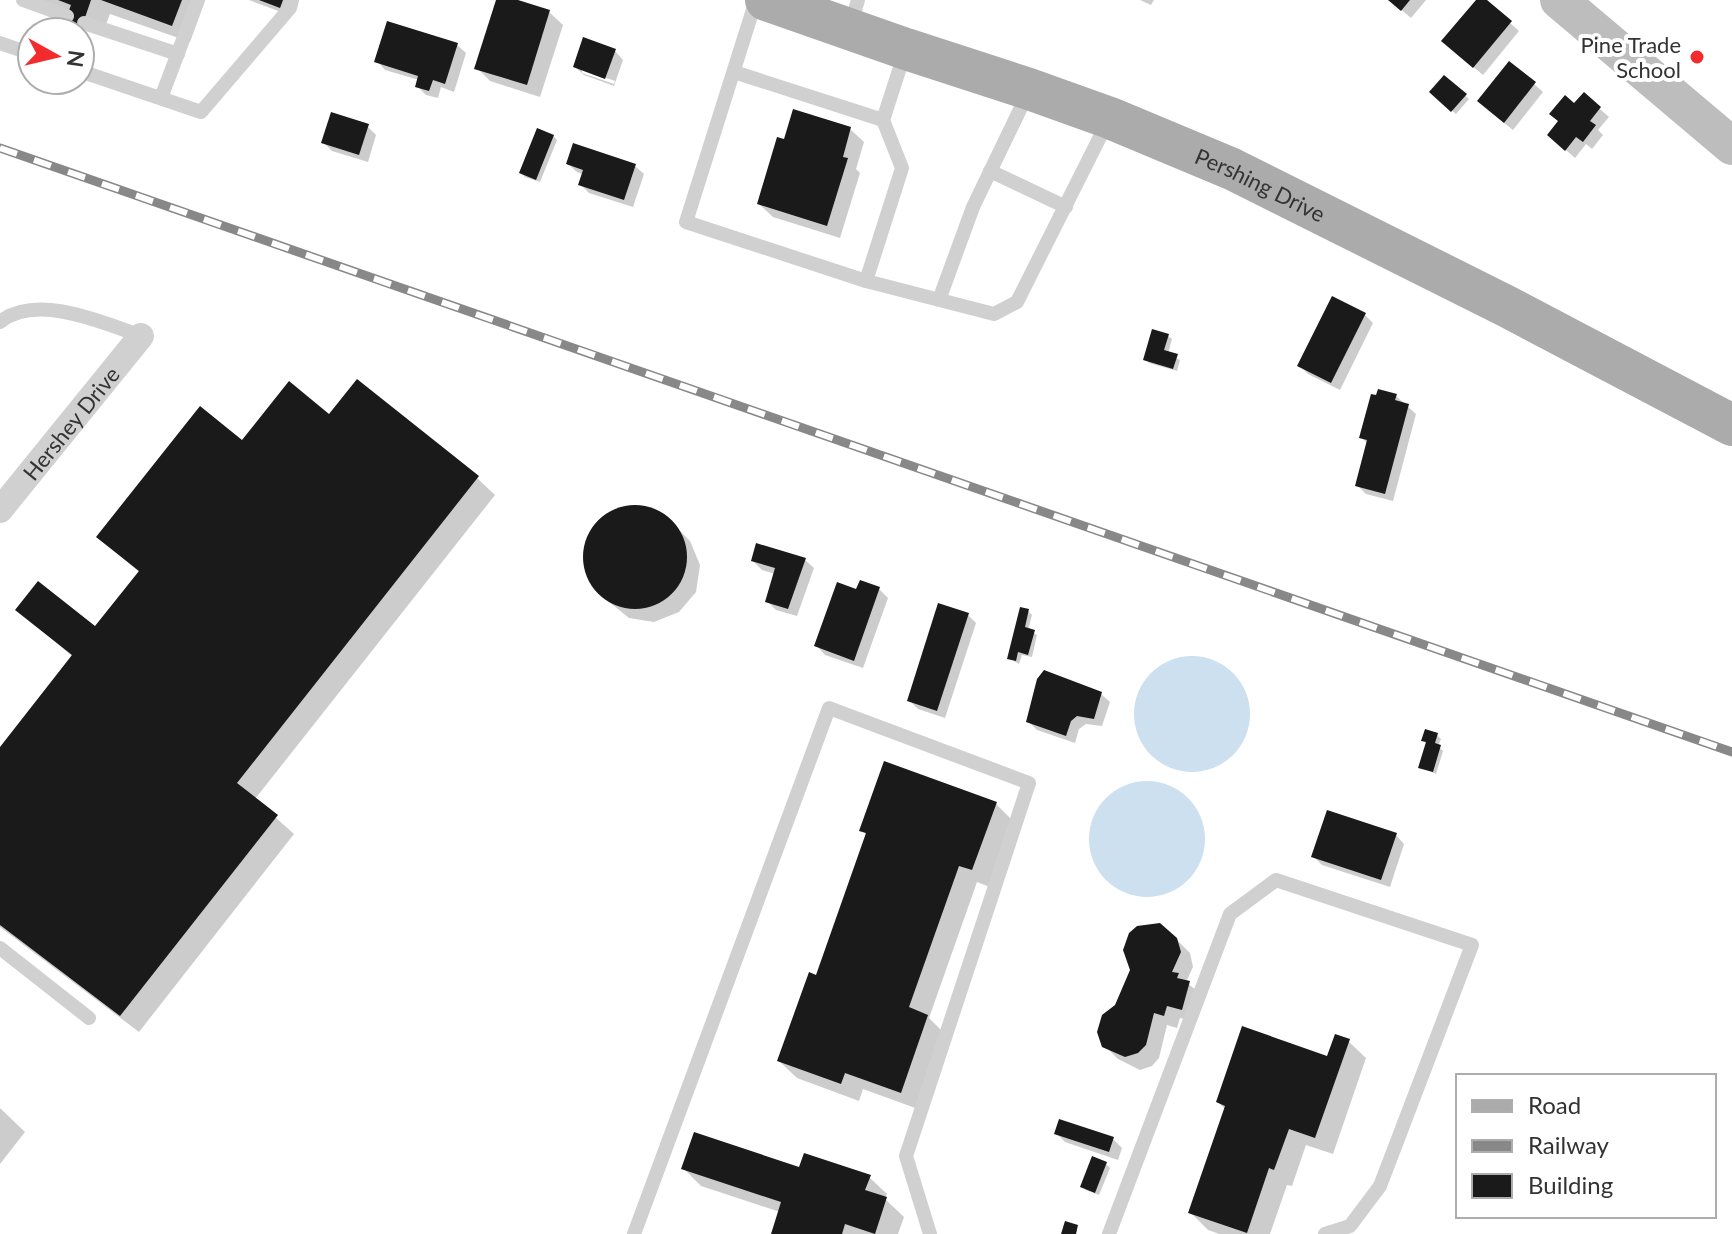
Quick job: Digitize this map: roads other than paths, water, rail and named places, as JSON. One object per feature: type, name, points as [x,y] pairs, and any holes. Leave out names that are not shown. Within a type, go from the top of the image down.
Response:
[{"type":"main road","name":"Pershing Drive","points":[[766,0],[854,14],[906,49],[1110,118],[1232,169],[1382,243],[1732,425]]},
{"type":"main road","points":[[1559,0],[1732,146]]},
{"type":"street","name":"Hershey Drive","points":[[0,510],[141,336]]},
{"type":"lane","points":[[23,0],[67,16]]},
{"type":"lane","points":[[161,98],[198,0]]},
{"type":"lane","points":[[96,76],[201,112],[290,8],[292,0]]},
{"type":"lane","points":[[756,0],[686,222],[866,281],[994,314],[1017,302],[1110,118]]},
{"type":"lane","points":[[96,27],[178,54]]},
{"type":"lane","points":[[866,281],[902,168],[883,120],[906,49]]},
{"type":"lane","points":[[734,72],[883,120]]},
{"type":"lane","points":[[939,300],[973,207],[1029,89]]},
{"type":"lane","points":[[990,171],[1066,207]]},
{"type":"lane","points":[[0,322],[12,312],[31,309],[85,316],[141,336]]},
{"type":"lane","points":[[634,1234],[829,708],[1029,783],[906,1156],[930,1234]]},
{"type":"lane","points":[[1109,1234],[1230,914],[1276,880],[1472,945],[1380,1186],[1350,1226],[1325,1234]]},
{"type":"lane","points":[[0,948],[89,1018]]},
{"type":"water","points":[[1192,656],[1214,660],[1233,673],[1246,692],[1250,714],[1246,736],[1233,755],[1214,768],[1192,772],[1170,768],[1151,755],[1138,736],[1134,714],[1138,692],[1151,673],[1170,660]]},
{"type":"water","points":[[1147,781],[1169,785],[1188,798],[1201,817],[1205,839],[1201,861],[1188,880],[1169,893],[1147,897],[1125,893],[1106,880],[1093,861],[1089,839],[1093,817],[1106,798],[1125,785]]},
{"type":"railway","points":[[0,148],[1732,752]]},
{"type":"place","name":"Pine Trade School","points":[[1697,57]]}]
